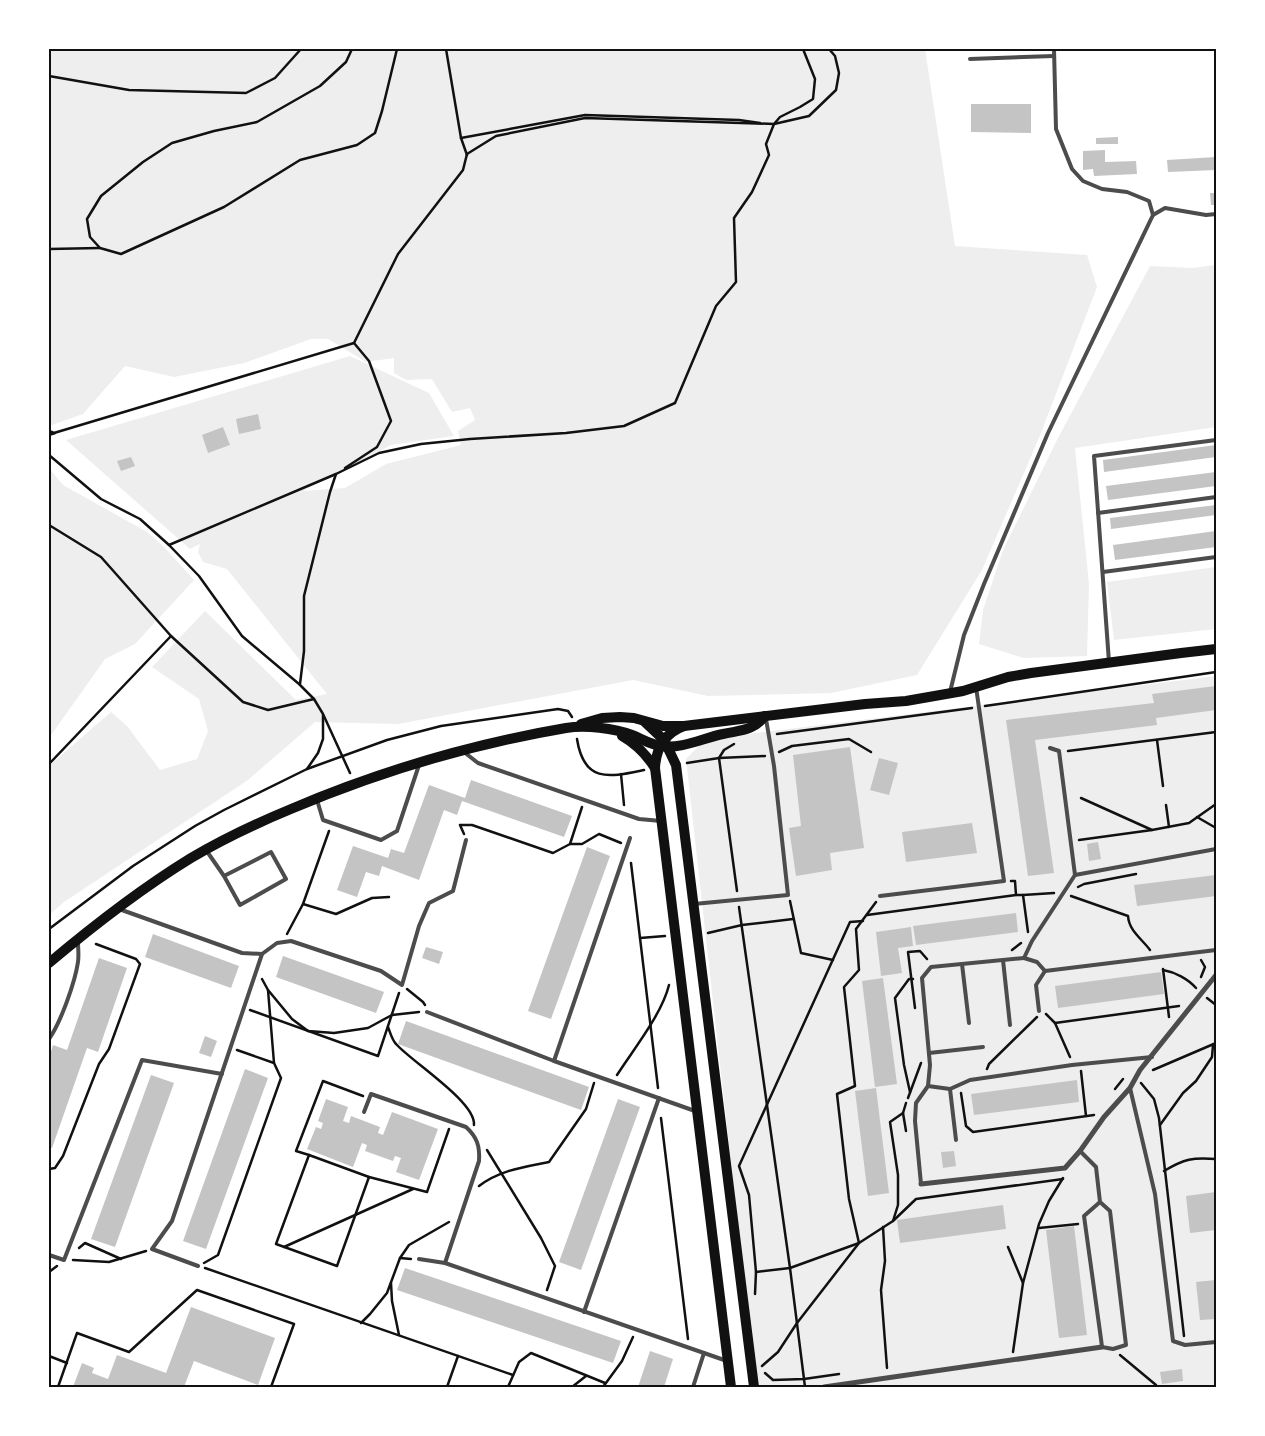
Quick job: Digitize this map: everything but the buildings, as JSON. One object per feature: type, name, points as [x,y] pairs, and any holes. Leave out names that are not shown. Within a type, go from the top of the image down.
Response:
[{"type":"main road","points":[[49,963],[117,908],[191,858],[249,827],[355,783],[462,751],[576,726],[602,718],[634,718],[663,726],[684,726],[865,704],[906,701],[950,694],[1008,677],[1109,662],[1216,650]]},
{"type":"main road","points":[[576,726],[632,735],[647,742],[664,744],[692,743],[720,734],[751,728],[758,725],[765,716]]},
{"type":"main road","points":[[645,722],[664,744],[676,765],[754,1387]]},
{"type":"main road","points":[[684,726],[674,730],[664,744],[655,759],[655,768],[731,1387]]},
{"type":"main road","points":[[612,731],[624,736],[641,750],[655,768]]},
{"type":"main road","points":[[676,765],[681,753],[692,743]]},
{"type":"street","points":[[921,1184],[1065,1168],[1080,1151],[1104,1117],[1130,1088],[1140,1070],[1216,975]]},
{"type":"street","points":[[824,1387],[1102,1347]]},
{"type":"lane","points":[[1054,49],[1056,129],[1072,169],[1083,181],[1102,189],[1127,192],[1149,201],[1153,215]]},
{"type":"lane","points":[[970,59],[1054,56]]},
{"type":"lane","points":[[950,694],[964,635],[1006,530],[1048,432],[1153,215],[1166,208],[1206,215],[1216,214]]},
{"type":"lane","points":[[1109,662],[1094,456],[1216,440]]},
{"type":"lane","points":[[1098,513],[1216,497]]},
{"type":"lane","points":[[1103,572],[1216,558]]},
{"type":"lane","points":[[880,896],[1004,880],[976,687]]},
{"type":"lane","points":[[694,904],[788,895],[772,756],[765,716]]},
{"type":"lane","points":[[1024,958],[1075,874],[1059,751],[1050,748]]},
{"type":"lane","points":[[462,751],[478,763],[639,819],[662,822]]},
{"type":"lane","points":[[316,798],[323,820],[381,840],[397,831],[420,763]]},
{"type":"lane","points":[[554,1061],[630,838]]},
{"type":"lane","points":[[198,1266],[152,1249],[172,1221],[262,954],[277,943],[291,941],[380,971],[402,985],[419,926],[429,902],[454,891],[466,840]]},
{"type":"lane","points":[[1075,874],[1216,849]]},
{"type":"lane","points":[[206,850],[224,876],[240,905],[286,879],[271,852],[224,876]]},
{"type":"lane","points":[[117,908],[242,953],[262,954]]},
{"type":"lane","points":[[49,1038],[76,975],[78,939]]},
{"type":"lane","points":[[1039,1011],[1036,984],[1045,971],[1216,950]]},
{"type":"lane","points":[[921,1184],[914,1121],[916,1103],[928,1086],[930,1065],[922,978],[931,967],[1024,958],[1037,962],[1045,971]]},
{"type":"lane","points":[[1003,960],[1010,1025]]},
{"type":"lane","points":[[962,964],[968,1023]]},
{"type":"lane","points":[[427,1012],[554,1061],[698,1112]]},
{"type":"lane","points":[[929,1053],[983,1047]]},
{"type":"lane","points":[[928,1086],[950,1090],[970,1080],[1072,1065],[1152,1057]]},
{"type":"lane","points":[[49,1255],[64,1260],[142,1060],[222,1074]]},
{"type":"lane","points":[[1130,1088],[1155,1194],[1173,1341],[1185,1345],[1216,1342]]},
{"type":"lane","points":[[950,1090],[956,1140]]},
{"type":"lane","points":[[364,1112],[371,1094],[466,1127],[474,1134],[480,1151],[479,1161],[444,1264]]},
{"type":"lane","points":[[584,1312],[659,1098]]},
{"type":"lane","points":[[1080,1151],[1096,1168],[1100,1202],[1110,1211],[1126,1345],[1113,1349],[1102,1347],[1084,1216],[1100,1202]]},
{"type":"lane","points":[[418,1259],[444,1264],[728,1362]]},
{"type":"lane","points":[[693,1387],[704,1353]]},
{"type":"path","points":[[49,76],[128,90],[246,93],[275,78],[301,49]]},
{"type":"path","points":[[100,248],[90,237],[87,219],[101,196],[143,162],[172,143],[214,131],[257,122],[320,86],[346,62],[352,49]]},
{"type":"path","points":[[49,249],[100,248],[121,254],[224,208],[300,160],[357,145],[375,133],[397,49]]},
{"type":"path","points":[[49,435],[354,343],[398,254],[463,170],[467,154],[461,138],[446,49]]},
{"type":"path","points":[[169,545],[336,474],[379,453],[421,444],[566,433],[624,426],[675,403],[716,306],[736,282],[734,218],[752,192],[769,156],[766,144],[774,124],[780,117],[812,99],[815,79],[803,49]]},
{"type":"path","points":[[467,154],[496,136],[585,118],[774,124],[809,116],[836,90],[839,73],[835,56],[829,49]]},
{"type":"path","points":[[461,138],[585,115],[739,120],[774,124]]},
{"type":"path","points":[[300,684],[304,651],[304,596],[336,474],[377,447],[392,421],[369,361],[354,343]]},
{"type":"path","points":[[49,431],[54,433]]},
{"type":"path","points":[[49,455],[101,499],[140,519],[169,545],[199,576],[242,636],[300,684],[323,714],[355,783]]},
{"type":"path","points":[[49,525],[101,558],[171,636],[243,702],[268,710],[314,700]]},
{"type":"path","points":[[49,764],[171,636]]},
{"type":"path","points":[[768,735],[980,707],[1216,672]]},
{"type":"path","points":[[49,929],[133,866],[195,826],[307,769],[386,740],[441,726],[558,710],[568,712],[572,716],[576,726],[579,750],[584,761],[590,768],[600,774],[609,776],[655,768]]},
{"type":"path","points":[[307,769],[318,752],[323,739],[323,714]]},
{"type":"path","points":[[1059,751],[1216,732]]},
{"type":"path","points":[[676,765],[719,758],[772,756],[792,746],[849,739],[871,752]]},
{"type":"path","points":[[1156,740],[1163,786]]},
{"type":"path","points":[[737,742],[724,750],[719,758],[805,1387]]},
{"type":"path","points":[[621,774],[625,814]]},
{"type":"path","points":[[1081,798],[1152,830]]},
{"type":"path","points":[[570,844],[584,800]]},
{"type":"path","points":[[1071,841],[1189,823],[1216,804]]},
{"type":"path","points":[[1166,806],[1169,827]]},
{"type":"path","points":[[1197,817],[1216,828]]},
{"type":"path","points":[[283,942],[303,904],[332,822]]},
{"type":"path","points":[[466,840],[460,825],[472,825],[553,853],[570,844],[582,844],[598,834],[627,845]]},
{"type":"path","points":[[1141,873],[1084,884],[1078,887],[1070,896],[1128,916],[1128,924],[1155,958]]},
{"type":"path","points":[[1004,880],[1014,881],[1016,895]]},
{"type":"path","points":[[867,915],[1016,895],[1055,892]]},
{"type":"path","points":[[788,895],[801,953],[833,960]]},
{"type":"path","points":[[1023,895],[1028,932],[1032,942]]},
{"type":"path","points":[[859,1243],[849,1199],[837,1094],[854,1086],[844,987],[859,970],[856,930],[880,896]]},
{"type":"path","points":[[303,904],[336,914],[372,898],[389,898]]},
{"type":"path","points":[[697,934],[714,932],[742,924],[793,919]]},
{"type":"path","points":[[755,1299],[756,1272],[749,1195],[739,1166],[850,922],[863,921]]},
{"type":"path","points":[[640,938],[676,936]]},
{"type":"path","points":[[49,1169],[55,1168],[64,1156],[99,1064],[109,1049],[140,964],[136,959],[96,944]]},
{"type":"path","points":[[1162,957],[1170,1018]]},
{"type":"path","points":[[1189,992],[1202,976],[1205,967],[1200,959],[1195,957]]},
{"type":"path","points":[[244,1008],[270,1017],[308,1031],[378,1056],[388,1027],[392,1015],[402,985],[423,1002],[427,1012],[392,1015],[368,1028],[334,1033],[308,1031],[292,1019],[268,990],[258,966]]},
{"type":"path","points":[[1163,970],[1170,971],[1194,986],[1216,1005]]},
{"type":"path","points":[[916,1103],[910,1092],[904,1065],[896,998],[909,979],[922,978]]},
{"type":"path","points":[[613,1082],[655,1016],[668,993],[670,984]]},
{"type":"path","points":[[198,1266],[218,1255],[281,1078],[274,1063],[268,990]]},
{"type":"path","points":[[1055,1023],[1179,1006],[1164,1024]]},
{"type":"path","points":[[1046,1008],[1046,1015],[1055,1023],[1071,1058],[1072,1065]]},
{"type":"path","points":[[983,1078],[989,1064],[1037,1018],[1039,1011]]},
{"type":"path","points":[[388,1027],[394,1043],[464,1102],[475,1120],[474,1134]]},
{"type":"path","points":[[1140,1070],[1147,1072],[1215,1044]]},
{"type":"path","points":[[1160,1126],[1183,1094],[1196,1081],[1212,1056],[1215,1044]]},
{"type":"path","points":[[231,1048],[274,1063]]},
{"type":"path","points":[[1080,1064],[1086,1116]]},
{"type":"path","points":[[1110,1095],[1126,1075]]},
{"type":"path","points":[[468,1194],[486,1180],[508,1170],[549,1162],[586,1109],[596,1076]]},
{"type":"path","points":[[1136,1076],[1154,1099],[1160,1126],[1185,1345]]},
{"type":"path","points":[[369,1098],[323,1081],[296,1151],[369,1177],[427,1192],[452,1122]]},
{"type":"path","points":[[961,1090],[966,1126],[973,1132],[1094,1115],[1104,1117]]},
{"type":"path","points":[[893,1221],[898,1205],[898,1175],[890,1122],[903,1113],[910,1092]]},
{"type":"path","points":[[1094,1115],[1100,1108]]},
{"type":"path","points":[[478,1142],[489,1151],[541,1238],[555,1266],[544,1298]]},
{"type":"path","points":[[309,1155],[276,1244],[284,1247],[336,1266],[369,1177]]},
{"type":"path","points":[[1164,1172],[1181,1161],[1189,1159],[1216,1159]]},
{"type":"path","points":[[1022,1350],[1013,1352],[1023,1283],[1038,1228],[1049,1201],[1063,1180],[1065,1168]]},
{"type":"path","points":[[756,1272],[790,1268],[859,1243],[893,1221],[916,1200],[1063,1180]]},
{"type":"path","points":[[284,1247],[413,1189]]},
{"type":"path","points":[[361,1322],[370,1314],[386,1293],[400,1258],[409,1245],[461,1216]]},
{"type":"path","points":[[1038,1228],[1080,1224]]},
{"type":"path","points":[[883,1227],[885,1261],[882,1290],[887,1368]]},
{"type":"path","points":[[49,1272],[85,1243],[121,1259]]},
{"type":"path","points":[[762,1367],[778,1352],[797,1323],[859,1243]]},
{"type":"path","points":[[1008,1247],[1023,1283]]},
{"type":"path","points":[[64,1260],[109,1262],[152,1249]]},
{"type":"path","points":[[400,1258],[418,1259]]},
{"type":"path","points":[[198,1266],[513,1375]]},
{"type":"path","points":[[391,1280],[392,1301],[399,1335]]},
{"type":"path","points":[[58,1387],[77,1333],[128,1352],[197,1290],[294,1324],[271,1387]]},
{"type":"path","points":[[604,1387],[622,1361],[636,1330]]},
{"type":"path","points":[[1113,1349],[1156,1387]]},
{"type":"path","points":[[508,1387],[519,1362],[531,1353],[605,1383]]},
{"type":"path","points":[[49,1356],[67,1363]]},
{"type":"path","points":[[447,1387],[458,1356]]},
{"type":"path","points":[[761,1357],[765,1374],[772,1380],[804,1379],[841,1374]]},
{"type":"path","points":[[572,1387],[586,1376]]},
{"type":"shaded area","points":[[49,49],[925,49],[955,246],[1087,255],[1097,287],[1039,438],[982,570],[917,675],[831,693],[708,696],[633,680],[398,724],[315,722],[248,780],[64,902],[49,915],[49,766],[111,712],[127,726],[160,770],[197,759],[208,731],[199,699],[152,667],[205,611],[296,700],[327,694],[227,569],[203,562],[198,552],[200,544],[190,549],[66,440],[350,356],[429,393],[454,436],[391,445],[303,491],[345,488],[386,464],[461,445],[458,431],[475,420],[470,408],[452,412],[432,379],[406,380],[394,373],[394,358],[366,362],[328,339],[311,339],[244,363],[174,377],[125,366],[83,414],[49,426]]},
{"type":"shaded area","points":[[1216,265],[1216,427],[1075,448],[1089,584],[1087,656],[1024,658],[979,644],[983,610],[1003,550],[1058,438],[1150,266],[1192,268]]},
{"type":"shaded area","points":[[49,468],[63,485],[147,532],[164,547],[194,580],[135,644],[105,659],[49,738]]},
{"type":"shaded area","points":[[1216,567],[1216,629],[1114,640],[1107,582]]},
{"type":"shaded area","points":[[1216,676],[1216,1387],[756,1387],[686,759],[701,744],[739,735]]}]
